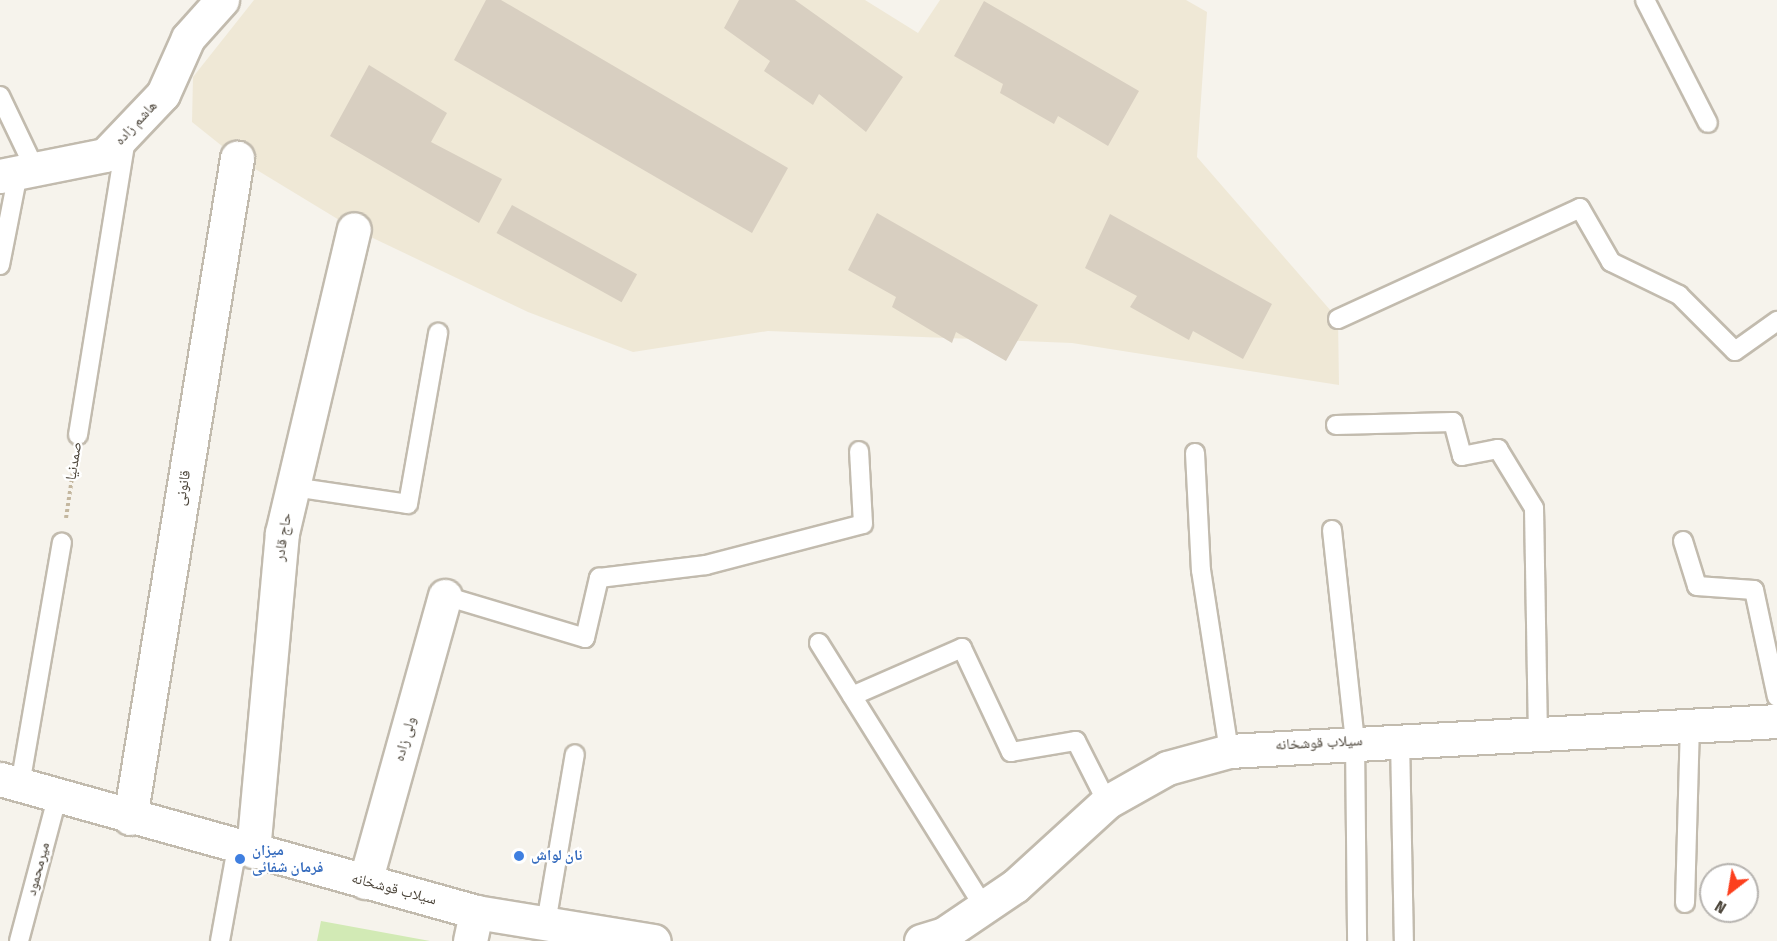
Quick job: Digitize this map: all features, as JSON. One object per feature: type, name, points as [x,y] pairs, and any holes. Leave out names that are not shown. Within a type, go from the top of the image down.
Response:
[{"type":"street","name":"هاشم زاده","points":[[18,173],[105,155],[126,137],[163,94],[188,38],[222,0]]},
{"type":"street","name":"قانونی","points":[[130,818],[237,158]]},
{"type":"street","name":"حاج قادر","points":[[245,849],[282,533],[354,229]]},
{"type":"street","name":"ولی زاده","points":[[365,882],[445,596]]},
{"type":"street","name":"سیلاب قوشخانه","points":[[921,941],[944,934],[984,907],[1107,802],[1167,768],[1229,751],[1355,741],[1777,722]]},
{"type":"street","name":"سیلاب قوشخانه","points":[[10,782],[57,798],[365,882],[473,926],[546,923],[654,941]]},
{"type":"lane","points":[[1645,0],[1708,123]]},
{"type":"lane","points":[[0,96],[18,173],[0,265]]},
{"type":"lane","name":"صمدنیا","points":[[78,435],[126,137]]},
{"type":"lane","points":[[1338,319],[1580,208],[1611,262],[1679,295],[1735,351],[1777,321]]},
{"type":"lane","points":[[293,487],[408,504],[438,333]]},
{"type":"lane","points":[[1336,425],[1453,422],[1462,456],[1498,449],[1534,508],[1538,732]]},
{"type":"lane","points":[[445,596],[585,638],[599,578],[706,565],[863,524],[859,451]]},
{"type":"lane","points":[[1195,453],[1201,570],[1229,751]]},
{"type":"lane","points":[[1332,530],[1355,741],[1357,941]]},
{"type":"lane","points":[[1683,541],[1697,586],[1754,590],[1777,697]]},
{"type":"lane","points":[[10,782],[62,543]]},
{"type":"lane","points":[[819,643],[984,907]]},
{"type":"lane","points":[[852,696],[962,648],[1011,752],[1076,741],[1107,802]]},
{"type":"lane","points":[[1685,903],[1689,726]]},
{"type":"lane","points":[[1400,739],[1404,941]]},
{"type":"lane","points":[[546,923],[574,754]]},
{"type":"lane","name":"میرمحمود","points":[[19,941],[57,798]]},
{"type":"lane","points":[[220,941],[245,849]]},
{"type":"path","name":"صمدنیا","points":[[62,543],[78,435]]},
{"type":"shaded area","points":[[254,0],[865,0],[918,33],[940,0],[1186,0],[1207,12],[1197,157],[1338,319],[1339,385],[1072,343],[768,331],[633,352],[528,312],[354,229],[237,158],[192,122],[193,77]]},
{"type":"green space","points":[[321,921],[430,941],[317,941]]},
{"type":"building","points":[[486,0],[501,0],[788,168],[752,233],[454,60]]},
{"type":"building","points":[[739,0],[795,0],[903,77],[866,132],[819,94],[813,105],[764,71],[770,61],[724,28]]},
{"type":"building","points":[[984,1],[1139,91],[1108,146],[1058,116],[1054,124],[1000,93],[1003,84],[954,56]]},
{"type":"building","points":[[369,65],[447,113],[431,142],[502,179],[479,223],[330,136]]},
{"type":"building","points":[[512,205],[637,274],[622,302],[496,233]]},
{"type":"building","points":[[877,213],[1038,305],[1006,361],[956,332],[952,343],[892,307],[896,297],[848,270]]},
{"type":"building","points":[[1110,214],[1272,304],[1243,359],[1193,331],[1189,340],[1130,307],[1137,296],[1085,268]]},
{"type":"place","name":"نان لواش","points":[[519,856]]},
{"type":"place","name":"میزان فرمان شفائی","points":[[240,859]]}]
